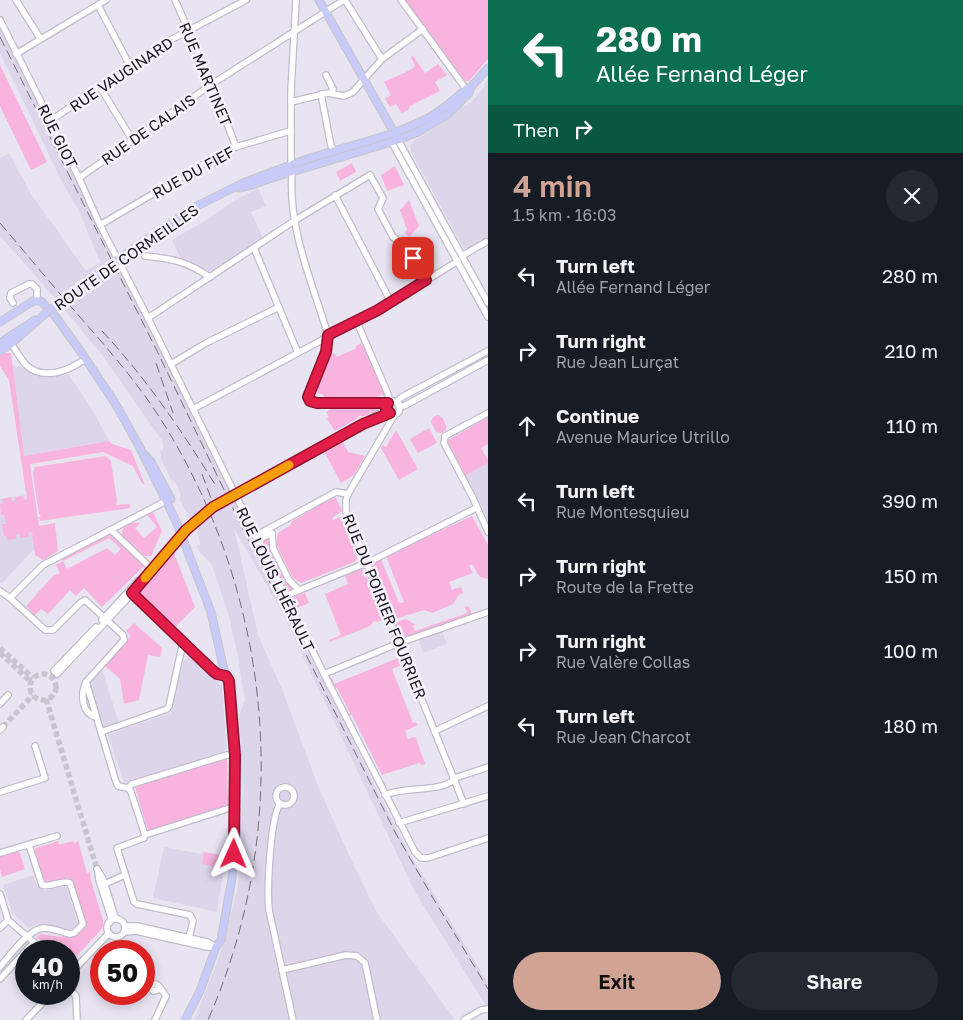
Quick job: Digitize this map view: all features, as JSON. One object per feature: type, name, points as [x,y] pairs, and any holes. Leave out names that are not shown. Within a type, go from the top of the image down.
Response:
[{"type":"main road","points":[[321,5],[364,80],[395,142]]},
{"type":"main road","points":[[292,168],[395,142],[420,131],[470,93],[468,89],[488,68]]},
{"type":"main road","points":[[292,168],[446,111]]},
{"type":"main road","name":"ROUTE DE CORMEILLES","points":[[0,351],[9,341],[46,313],[137,246],[193,208],[243,182],[292,168]]},
{"type":"main road","points":[[0,322],[37,300],[43,302],[55,316],[115,403],[141,450],[186,544],[211,612],[226,676],[229,681],[233,712],[235,755],[234,862],[220,940],[200,991],[185,1020]]},
{"type":"main road","points":[[0,315],[11,314]]},
{"type":"main road","name":"ROUTE DE CORMEILLES","points":[[0,344],[9,341]]},
{"type":"main road","points":[[141,450],[152,462],[171,500],[181,522],[186,544]]},
{"type":"street","points":[[16,0],[40,38]]},
{"type":"street","points":[[16,54],[106,0]]},
{"type":"street","name":"RUE MARTINET","points":[[174,0],[212,84],[236,147]]},
{"type":"street","name":"RUE VAUGINARD","points":[[50,121],[163,44],[246,0]]},
{"type":"street","points":[[296,0],[290,131],[294,221],[328,335],[326,352],[308,397],[310,401],[392,407],[406,405],[488,360]]},
{"type":"street","points":[[344,0],[382,59]]},
{"type":"street","name":"RUE DE CALAIS","points":[[79,178],[212,84],[293,33],[321,5],[344,0]]},
{"type":"street","points":[[401,0],[468,89]]},
{"type":"street","points":[[98,5],[130,66]]},
{"type":"street","name":"RUE GIOT","points":[[0,20],[79,178],[114,254]]},
{"type":"street","points":[[291,102],[322,94],[332,93],[346,96],[353,92],[382,59],[423,28]]},
{"type":"street","points":[[326,75],[333,89],[332,93]]},
{"type":"street","points":[[100,87],[133,141]]},
{"type":"street","points":[[322,94],[331,146],[335,151]]},
{"type":"street","name":"RUE DU FIEF","points":[[100,225],[219,155],[236,147],[290,131]]},
{"type":"street","points":[[395,142],[460,259],[488,317]]},
{"type":"street","points":[[148,318],[294,221],[370,175],[383,198],[378,209],[393,237],[401,243],[408,256],[413,258],[426,280]]},
{"type":"street","points":[[335,196],[391,302]]},
{"type":"street","points":[[193,408],[391,302],[486,242]]},
{"type":"street","points":[[254,248],[298,353]]},
{"type":"street","name":"RUE LOUIS LHÉRAULT","points":[[114,254],[193,408],[284,596],[415,852],[422,858],[428,858],[488,838]]},
{"type":"street","points":[[145,256],[170,259],[188,264],[210,277]]},
{"type":"street","points":[[460,259],[488,303]]},
{"type":"street","points":[[13,303],[10,298],[11,294],[30,284],[37,290],[37,300]]},
{"type":"street","points":[[171,364],[214,339],[279,307]]},
{"type":"street","points":[[356,320],[392,407]]},
{"type":"street","points":[[9,341],[28,366],[42,373],[56,372],[72,367],[85,359]]},
{"type":"street","points":[[55,672],[177,540],[213,507],[363,424],[392,407],[402,397],[488,350]]},
{"type":"street","name":"RUE DU POIRIER FOURRIER","points":[[392,407],[348,494],[346,512],[464,804]]},
{"type":"street","points":[[488,413],[445,436],[444,439],[444,443],[488,532]]},
{"type":"street","points":[[258,539],[336,492],[348,494]]},
{"type":"street","points":[[10,598],[43,565],[166,501]]},
{"type":"street","points":[[284,596],[366,562],[476,508]]},
{"type":"street","points":[[111,530],[150,567]]},
{"type":"street","points":[[258,539],[272,533],[273,548],[289,580],[299,590]]},
{"type":"street","points":[[130,591],[172,543],[177,540]]},
{"type":"street","points":[[0,591],[44,630],[53,630],[80,602],[85,600],[123,635],[124,640],[86,682],[116,782],[118,786],[128,788],[131,792],[145,835]]},
{"type":"street","points":[[130,591],[212,670],[217,674],[226,676]]},
{"type":"street","points":[[324,674],[398,643],[488,612]]},
{"type":"street","points":[[100,732],[167,709],[183,642]]},
{"type":"street","points":[[0,704],[8,695]]},
{"type":"street","points":[[434,731],[488,706]]},
{"type":"street","points":[[0,792],[45,778],[35,746]]},
{"type":"street","points":[[128,788],[132,784],[227,755],[235,755]]},
{"type":"street","points":[[385,795],[394,791],[434,788],[453,782],[454,779],[488,766]]},
{"type":"street","points":[[399,823],[488,796]]},
{"type":"street","points":[[280,803],[275,816],[268,896],[269,910],[292,1020]]},
{"type":"street","points":[[189,938],[193,923],[190,916],[135,903],[117,848],[144,838],[145,835],[235,808]]},
{"type":"street","points":[[0,853],[57,836]]},
{"type":"street","points":[[8,970],[1,965],[35,930],[42,928],[70,934],[74,933],[83,924],[70,883],[68,881],[49,886],[42,885],[29,845]]},
{"type":"street","points":[[103,885],[125,875]]},
{"type":"street","points":[[103,885],[115,917],[122,922],[125,929],[122,936],[113,936],[107,928],[111,918],[103,885]]},
{"type":"street","points":[[0,894],[2,908],[8,920],[32,940]]},
{"type":"street","points":[[110,922],[118,919]]},
{"type":"street","points":[[0,928],[8,920]]},
{"type":"street","points":[[125,929],[137,926],[207,942],[216,947]]},
{"type":"street","points":[[125,929],[207,947],[216,947]]},
{"type":"street","points":[[80,963],[109,933]]},
{"type":"street","points":[[282,970],[346,956],[357,956],[365,963],[377,1020]]},
{"type":"street","points":[[0,979],[15,962]]},
{"type":"street","points":[[155,1020],[166,998],[166,994],[162,989]]},
{"type":"street","points":[[26,1020],[40,1005]]},
{"type":"street","points":[[76,1005],[77,1020]]},
{"type":"street","points":[[464,1020],[481,1010],[488,1009]]},
{"type":"shaded area","points":[[405,0],[488,0],[488,59],[469,81],[465,81]]},
{"type":"shaded area","points":[[0,27],[408,851],[488,983],[488,1009],[415,892],[282,612],[234,528],[258,635],[282,689],[318,786],[376,911],[455,1020],[194,1020],[220,955],[238,887],[243,790],[239,715],[245,700],[237,651],[228,613],[212,565],[198,550],[197,546],[200,544],[197,528],[188,516],[179,498],[181,496],[177,485],[175,482],[173,483],[160,457],[162,456],[160,452],[163,450],[163,442],[102,355],[0,236],[0,158],[9,153],[31,194],[86,271],[100,262],[78,209],[62,182],[0,53]]},
{"type":"shaded area","points":[[413,56],[425,73],[438,64],[447,75],[435,82],[440,91],[410,106],[408,110],[402,113],[396,104],[390,107],[385,99],[391,95],[384,82],[415,66],[411,57]]},
{"type":"shaded area","points":[[0,65],[47,162],[31,170],[0,106]]},
{"type":"shaded area","points":[[487,80],[488,239],[470,249],[464,249],[411,152],[410,145],[453,116],[462,106],[471,103]]},
{"type":"shaded area","points":[[402,151],[488,306],[488,313],[399,152]]},
{"type":"shaded area","points":[[352,163],[356,172],[340,181],[336,172]]},
{"type":"shaded area","points":[[395,166],[404,185],[387,191],[381,175]]},
{"type":"shaded area","points":[[258,188],[266,206],[251,212],[263,238],[211,272],[181,259],[172,240]]},
{"type":"shaded area","points":[[409,200],[419,226],[409,237],[405,233],[407,229],[400,210]]},
{"type":"shaded area","points":[[361,343],[384,392],[384,396],[326,399],[322,394],[318,394],[318,391],[315,390],[328,356],[335,353],[337,357],[355,349]]},
{"type":"shaded area","points":[[11,353],[24,456],[109,441],[112,444],[131,450],[145,485],[133,466],[103,452],[30,464],[39,526],[55,523],[58,551],[43,560],[35,555],[32,532],[28,533],[29,537],[20,538],[20,534],[16,534],[16,539],[8,540],[7,536],[4,536],[2,524],[6,524],[4,515],[1,515],[0,504],[3,503],[2,499],[11,497],[12,502],[15,501],[15,497],[23,496],[24,500],[27,499],[9,380],[0,366],[0,355]]},
{"type":"shaded area","points":[[11,365],[22,367],[29,372],[47,378],[68,373],[93,411],[109,441],[24,456]]},
{"type":"shaded area","points":[[376,405],[378,409],[365,416],[359,416],[335,431],[327,419],[329,417],[326,412],[334,406]]},
{"type":"shaded area","points":[[438,415],[446,425],[446,430],[441,433],[436,432],[431,422],[433,417]]},
{"type":"shaded area","points":[[488,417],[488,444],[481,448],[488,463],[465,476],[448,440]]},
{"type":"shaded area","points":[[429,428],[437,443],[418,453],[410,439]]},
{"type":"shaded area","points":[[396,430],[418,469],[399,480],[381,448],[382,445],[386,447]]},
{"type":"shaded area","points":[[342,440],[348,452],[365,456],[354,475],[341,483],[324,451]]},
{"type":"shaded area","points":[[106,456],[111,461],[116,505],[130,504],[130,508],[40,521],[39,517],[41,516],[39,514],[33,474],[35,467]]},
{"type":"shaded area","points":[[488,463],[488,523],[481,504],[465,476]]},
{"type":"shaded area","points":[[26,495],[35,548],[2,583],[0,582],[0,499]]},
{"type":"shaded area","points":[[335,496],[342,511],[332,518],[334,520],[342,517],[357,553],[357,559],[354,562],[301,583],[293,578],[276,544],[278,533],[292,524],[291,522]]},
{"type":"shaded area","points":[[153,512],[162,531],[151,556],[144,556],[122,536],[122,533],[127,525],[139,523],[135,528],[144,538],[157,527],[148,516],[148,514]]},
{"type":"shaded area","points":[[472,516],[488,545],[488,579],[480,577],[472,564],[469,566],[473,573],[449,582],[452,590],[461,587],[463,593],[459,595],[453,604],[432,613],[424,610],[392,620],[371,564],[381,559],[399,603],[404,602],[386,556]]},
{"type":"shaded area","points":[[111,533],[144,566],[102,607],[84,588],[76,596],[70,590],[48,614],[41,609],[35,615],[26,606],[53,576],[60,573],[56,565],[63,561],[62,559]],"holes":[[[109,538],[121,549],[115,555],[107,548],[67,569],[63,561]]]},
{"type":"shaded area","points":[[270,537],[272,547],[296,588],[290,591],[283,589],[261,542]]},
{"type":"shaded area","points":[[174,553],[195,607],[174,628],[147,602],[145,604],[136,596]]},
{"type":"shaded area","points":[[363,568],[384,620],[374,621],[370,626],[330,642],[329,640],[341,635],[325,594],[348,584],[345,576]]},
{"type":"shaded area","points":[[305,593],[309,603],[294,609],[292,603],[294,597]]},
{"type":"shaded area","points":[[469,606],[472,615],[404,639],[400,638],[394,623],[406,619],[416,625],[413,626],[415,631],[467,613],[465,607]]},
{"type":"shaded area","points":[[134,623],[162,648],[160,657],[148,655],[139,700],[124,704],[120,679],[104,665],[131,636],[126,631]]},
{"type":"shaded area","points":[[442,631],[447,644],[423,653],[418,640]]},
{"type":"shaded area","points":[[190,655],[222,686],[227,749],[222,753],[124,783],[108,734],[171,713],[183,662]]},
{"type":"shaded area","points":[[398,658],[401,665],[392,669],[413,723],[416,722],[418,725],[405,731],[408,739],[416,738],[425,764],[419,763],[382,775],[352,715],[348,716],[350,713],[337,688],[334,689],[329,679],[332,678],[334,684]]},
{"type":"shaded area","points":[[102,669],[119,723],[104,728],[101,726],[88,684]]},
{"type":"shaded area","points":[[227,757],[228,808],[148,831],[135,787]]},
{"type":"shaded area","points":[[58,841],[59,845],[78,841],[87,873],[90,872],[103,920],[103,926],[100,931],[80,952],[80,940],[40,940],[37,937],[40,934],[73,937],[85,923],[72,880],[68,878],[48,884],[43,881],[34,851],[36,848]]},
{"type":"shaded area","points":[[164,847],[201,854],[202,851],[226,856],[217,912],[153,898]]},
{"type":"shaded area","points":[[19,851],[25,869],[2,877],[0,857]]},
{"type":"shaded area","points":[[204,852],[223,856],[220,868],[202,864]]},
{"type":"shaded area","points":[[33,875],[37,885],[45,891],[66,885],[78,924],[73,929],[67,930],[41,924],[29,928],[12,912],[3,885]]},
{"type":"tunnel","points":[[0,648],[33,678]]},
{"type":"tunnel","points":[[0,653],[31,682]]},
{"type":"tunnel","points":[[43,674],[52,678],[56,687],[52,696],[43,700],[34,696],[30,687],[34,678],[43,674]]},
{"type":"tunnel","points":[[3,727],[33,695]]},
{"type":"tunnel","points":[[46,699],[97,869]]},
{"type":"railway","points":[[0,37],[396,834],[488,989]]},
{"type":"railway","points":[[0,223],[139,387],[160,418],[198,487],[228,560],[248,636],[259,713],[261,791],[253,869],[235,945],[208,1020]]},
{"type":"railway","points":[[102,331],[134,367],[163,406],[216,486]]},
{"type":"railway","points":[[156,363],[173,413]]},
{"type":"railway","points":[[202,474],[215,509]]},
{"type":"slow traffic","points":[[145,578],[186,530],[213,507],[289,465]]},
{"type":"route","points":[[234,854],[236,785],[233,712],[229,681],[226,676],[217,674],[212,670],[132,593],[186,530],[213,507],[363,424],[390,413],[386,409],[388,403],[317,403],[310,401],[308,397],[326,352],[328,335],[332,331],[378,310],[426,280],[413,258]]}]
